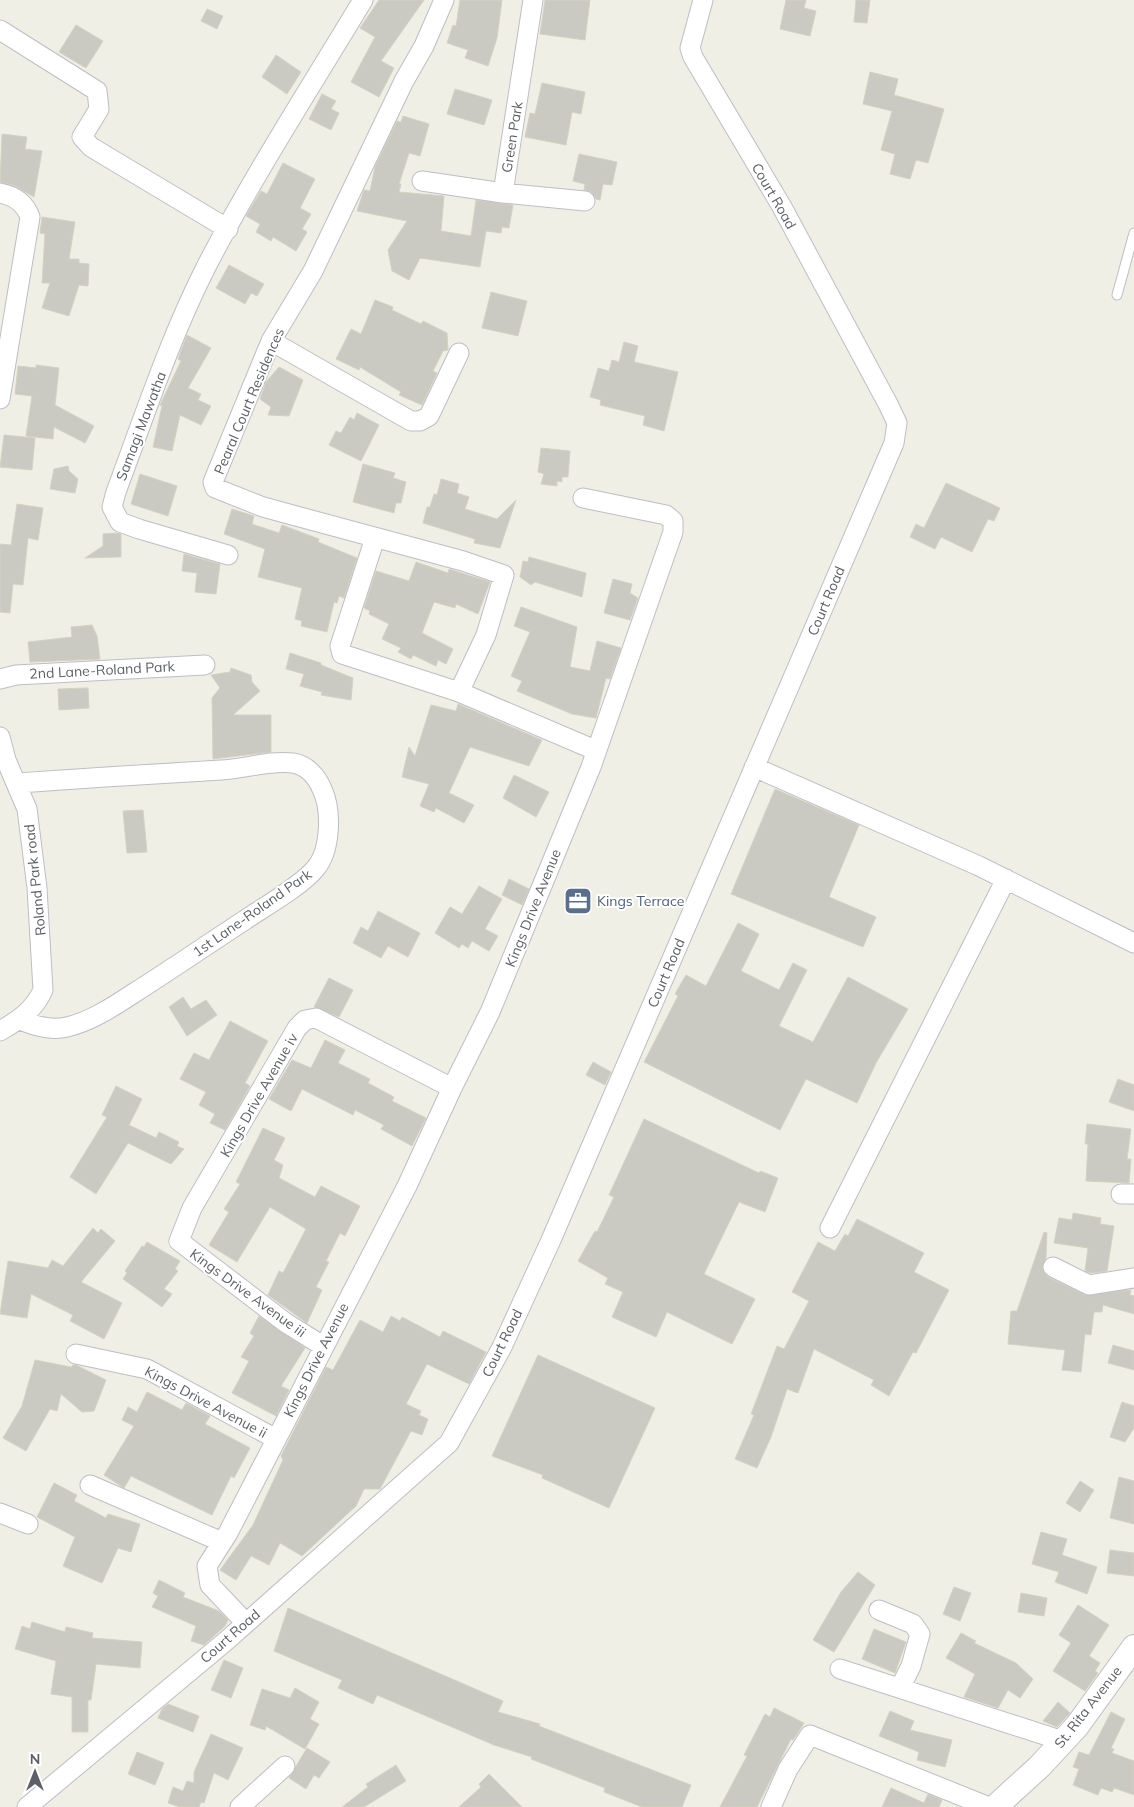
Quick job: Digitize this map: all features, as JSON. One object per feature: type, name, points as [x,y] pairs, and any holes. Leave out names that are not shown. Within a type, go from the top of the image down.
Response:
[{"type":"street","name":"Samagi Mawatha","points":[[228,554],[120,522],[112,507],[169,354],[206,268],[260,172],[363,0]]},
{"type":"street","name":"Pearal Court Residences","points":[[444,0],[424,46],[377,137],[312,271],[272,341],[213,482],[215,488],[263,507],[463,560],[504,575],[486,635],[459,692]]},
{"type":"street","name":"Green Park","points":[[422,181],[504,193],[533,0]]},
{"type":"street","name":"Court Road","points":[[27,1807],[245,1622],[449,1443],[510,1329],[894,443],[897,423],[782,207],[693,57],[690,48],[703,0]]},
{"type":"street","points":[[0,30],[97,91],[99,109],[82,137],[91,147],[228,229]]},
{"type":"street","points":[[0,193],[10,195],[19,201],[26,207],[30,217],[0,400]]},
{"type":"street","points":[[504,193],[585,201]]},
{"type":"street","points":[[272,341],[412,421],[420,421],[429,416],[459,353]]},
{"type":"street","name":"Kings Drive Avenue","points":[[245,1622],[210,1585],[207,1566],[222,1542],[407,1186],[452,1088],[490,1012],[591,767],[595,750],[673,532],[672,521],[666,515],[583,498]]},
{"type":"street","points":[[375,538],[340,646],[342,654],[459,692],[595,750]]},
{"type":"street","name":"2nd Lane-Roland Park","points":[[0,679],[16,674],[205,665]]},
{"type":"street","name":"Roland Park road","points":[[0,737],[6,760],[18,782],[27,809],[37,888],[43,990],[38,1001],[20,1020],[0,1031]]},
{"type":"street","name":"1st Lane-Roland Park","points":[[18,782],[223,770],[275,763],[294,763],[306,768],[318,780],[327,799],[322,857],[316,868],[263,907],[112,1007],[88,1020],[67,1027],[43,1028],[20,1020]]},
{"type":"street","points":[[754,767],[1006,879],[1134,943]]},
{"type":"street","points":[[830,1228],[1006,879]]},
{"type":"street","name":"Kings Drive Avenue iv","points":[[192,1208],[230,1147],[272,1068],[297,1028],[305,1020],[316,1018],[452,1088]]},
{"type":"street","name":"Kings Drive Avenue iii","points":[[192,1208],[178,1241],[286,1323],[323,1346]]},
{"type":"street","points":[[1053,1267],[1090,1284],[1134,1278]]},
{"type":"street","name":"Kings Drive Avenue ii","points":[[76,1354],[147,1369],[276,1439]]},
{"type":"street","points":[[90,1485],[222,1542]]},
{"type":"street","points":[[0,1513],[28,1524]]},
{"type":"street","points":[[879,1610],[913,1624],[920,1634],[911,1666],[900,1688]]},
{"type":"street","name":"St. Rita Avenue","points":[[995,1807],[1040,1766],[1077,1726],[1134,1646]]},
{"type":"street","points":[[840,1669],[1063,1741]]},
{"type":"street","points":[[772,1807],[788,1769],[810,1735],[989,1807]]},
{"type":"street","points":[[249,1805],[285,1766]]},
{"type":"lane","points":[[1117,295],[1134,233]]},
{"type":"building","points":[[379,0],[424,0],[381,61],[394,68],[379,97],[351,82],[375,37],[360,28]]},
{"type":"building","points":[[460,0],[502,0],[497,38],[488,66],[465,58],[468,50],[447,43],[453,25],[456,26]]},
{"type":"building","points":[[545,0],[590,0],[585,40],[540,34]]},
{"type":"building","points":[[786,0],[806,0],[804,8],[816,11],[810,36],[780,29]]},
{"type":"building","points":[[856,0],[870,0],[867,23],[854,22]]},
{"type":"building","points":[[207,9],[223,16],[217,29],[201,21]]},
{"type":"building","points":[[76,25],[103,41],[86,68],[59,52]]},
{"type":"building","points":[[276,55],[301,72],[287,94],[262,77]]},
{"type":"building","points":[[870,72],[898,79],[894,95],[944,109],[928,163],[916,160],[910,179],[890,174],[895,154],[881,150],[892,111],[863,104]]},
{"type":"building","points":[[542,83],[585,92],[581,114],[572,112],[566,145],[525,137],[530,113],[535,114]]},
{"type":"building","points":[[455,89],[492,100],[484,125],[447,114]]},
{"type":"building","points":[[322,94],[336,101],[331,109],[339,113],[331,130],[309,119]]},
{"type":"building","points":[[403,116],[429,124],[420,156],[409,153],[399,184],[401,184],[399,192],[444,196],[441,231],[471,236],[476,200],[513,205],[509,228],[502,227],[501,233],[486,231],[480,267],[420,258],[409,280],[392,271],[388,250],[407,221],[357,211],[364,190],[370,191],[375,167],[397,121],[401,122]]},
{"type":"building","points":[[2,134],[27,137],[25,149],[42,151],[34,197],[15,186],[0,182]]},
{"type":"building","points":[[579,154],[617,162],[612,185],[603,184],[600,200],[596,199],[591,192],[584,190],[585,184],[573,181]]},
{"type":"building","points":[[283,163],[315,179],[300,208],[311,214],[302,229],[307,232],[296,251],[273,237],[271,241],[256,232],[260,224],[246,216],[261,191],[267,194]]},
{"type":"building","points":[[42,217],[75,222],[69,259],[79,259],[79,263],[89,264],[88,286],[79,285],[69,316],[42,308],[50,283],[42,283],[45,234],[40,233]]},
{"type":"building","points":[[229,265],[264,284],[257,296],[251,293],[245,304],[216,288]]},
{"type":"building","points":[[491,292],[527,301],[518,336],[482,328]]},
{"type":"building","points":[[375,300],[393,307],[392,310],[421,324],[423,321],[447,333],[448,350],[443,351],[433,371],[437,373],[422,405],[399,395],[401,392],[360,367],[359,370],[336,359],[351,329],[361,334]]},
{"type":"building","points":[[187,335],[211,348],[188,388],[201,394],[198,400],[211,406],[201,425],[180,415],[172,451],[153,447],[162,406],[160,405],[181,361],[178,359]]},
{"type":"building","points":[[624,342],[638,346],[634,362],[678,372],[664,431],[643,425],[645,416],[600,405],[601,400],[590,397],[598,368],[609,371],[612,360],[619,362]]},
{"type":"building","points":[[36,365],[59,368],[55,405],[94,426],[85,443],[54,427],[53,439],[26,436],[32,396],[15,394],[18,366],[36,368]]},
{"type":"building","points":[[279,367],[303,380],[289,416],[268,415],[271,407],[260,399],[266,382]]},
{"type":"building","points":[[357,413],[379,425],[361,461],[329,445],[336,431],[341,433],[350,417],[354,420]]},
{"type":"building","points":[[4,435],[35,438],[32,470],[0,467]]},
{"type":"building","points":[[541,448],[570,451],[568,477],[562,477],[562,482],[557,481],[557,486],[541,484],[544,474],[538,472]]},
{"type":"building","points":[[363,464],[395,473],[393,478],[406,482],[401,503],[396,503],[394,513],[353,502]]},
{"type":"building","points":[[68,466],[69,471],[78,479],[75,493],[50,489],[54,469]]},
{"type":"building","points":[[140,474],[177,486],[168,516],[131,504]]},
{"type":"building","points":[[441,479],[459,484],[457,493],[469,497],[465,509],[497,519],[516,500],[500,548],[474,543],[475,539],[423,523],[427,507],[430,507],[434,494],[437,495]]},
{"type":"building","points":[[946,483],[1000,508],[994,521],[988,519],[972,552],[941,537],[935,549],[910,537],[916,524],[924,528]]},
{"type":"building","points":[[17,504],[43,508],[38,540],[28,538],[23,585],[13,584],[10,613],[0,612],[0,544],[11,545]]},
{"type":"building","points":[[232,509],[254,516],[252,524],[279,533],[282,525],[319,539],[318,542],[357,558],[344,598],[339,596],[337,603],[334,602],[327,632],[301,626],[302,621],[295,619],[302,588],[258,577],[265,549],[224,534]]},
{"type":"building","points":[[103,534],[121,534],[121,557],[85,558],[103,546]]},
{"type":"building","points":[[184,554],[220,564],[216,594],[195,592],[197,573],[182,571]]},
{"type":"building","points":[[529,557],[586,573],[582,597],[535,582],[531,585],[520,577],[523,561],[528,562]]},
{"type":"building","points":[[416,562],[448,573],[449,569],[490,582],[478,614],[456,604],[455,608],[434,602],[422,633],[453,649],[446,664],[438,660],[436,666],[413,655],[411,659],[398,652],[401,648],[382,639],[389,624],[369,614],[370,611],[364,608],[376,571],[409,581]]},
{"type":"building","points":[[613,579],[632,584],[630,593],[638,598],[630,620],[604,613]]},
{"type":"building","points":[[521,607],[577,627],[570,667],[590,671],[597,641],[621,648],[610,679],[606,678],[596,718],[572,714],[517,691],[522,681],[511,676],[530,632],[514,626]]},
{"type":"building","points":[[92,625],[97,636],[100,659],[30,662],[28,642],[72,637],[71,627]]},
{"type":"building","points":[[290,653],[321,663],[321,665],[353,678],[351,700],[321,695],[322,692],[300,686],[304,674],[286,669]]},
{"type":"building","points":[[231,668],[251,675],[252,682],[260,691],[233,715],[271,715],[271,752],[213,759],[212,698],[220,688],[211,675],[230,672]]},
{"type":"building","points":[[88,688],[89,708],[59,710],[58,689]]},
{"type":"building","points":[[458,704],[542,740],[529,766],[470,747],[449,793],[474,805],[464,823],[436,808],[434,812],[420,806],[429,784],[402,777],[409,747],[415,756],[431,705],[456,711]]},
{"type":"building","points":[[514,775],[549,792],[536,817],[503,798]]},
{"type":"building","points":[[775,789],[859,825],[829,897],[876,917],[863,947],[731,894]]},
{"type":"building","points":[[143,810],[147,852],[127,853],[123,811]]},
{"type":"building","points":[[509,879],[529,889],[522,905],[502,895]]},
{"type":"building","points":[[479,886],[502,899],[485,929],[498,936],[489,951],[472,941],[468,948],[462,944],[459,948],[435,933],[450,907],[462,914]]},
{"type":"building","points":[[378,911],[420,933],[408,957],[388,946],[381,958],[353,943],[361,927],[368,931]]},
{"type":"building","points":[[738,923],[759,934],[741,971],[779,990],[793,963],[807,970],[779,1026],[813,1042],[848,977],[908,1009],[876,1063],[857,1103],[806,1079],[780,1130],[644,1062],[678,996],[675,994],[686,975],[706,986]]},
{"type":"building","points":[[329,978],[353,990],[339,1017],[314,1007]]},
{"type":"building","points":[[183,997],[191,1009],[206,1000],[217,1015],[187,1036],[169,1007]]},
{"type":"building","points":[[230,1021],[268,1041],[245,1083],[250,1086],[225,1130],[210,1123],[215,1114],[199,1105],[206,1092],[180,1079],[194,1053],[209,1060]]},
{"type":"building","points":[[325,1040],[345,1050],[338,1063],[370,1079],[368,1083],[394,1097],[392,1101],[426,1118],[412,1146],[381,1129],[384,1125],[355,1110],[353,1115],[302,1089],[291,1111],[269,1099],[292,1060],[311,1068]]},
{"type":"building","points":[[593,1062],[611,1072],[605,1085],[586,1075]]},
{"type":"building","points":[[1118,1079],[1134,1085],[1134,1111],[1109,1102]]},
{"type":"building","points":[[116,1086],[142,1099],[129,1125],[156,1138],[159,1132],[179,1142],[177,1146],[184,1149],[171,1164],[128,1143],[96,1194],[70,1177],[107,1117],[102,1115]]},
{"type":"building","points":[[644,1119],[759,1173],[760,1171],[778,1178],[765,1212],[739,1202],[704,1274],[755,1299],[732,1344],[667,1312],[656,1337],[612,1317],[623,1292],[605,1284],[608,1278],[578,1261],[595,1231],[597,1232],[614,1197],[609,1195]]},
{"type":"building","points":[[1087,1124],[1131,1129],[1127,1159],[1131,1159],[1129,1183],[1086,1181],[1088,1144],[1085,1144]]},
{"type":"building","points":[[263,1128],[285,1138],[274,1160],[283,1165],[279,1178],[315,1197],[321,1186],[360,1206],[345,1236],[340,1233],[326,1261],[329,1262],[316,1287],[322,1290],[307,1323],[268,1295],[279,1271],[283,1273],[306,1229],[270,1207],[237,1262],[209,1245],[229,1212],[224,1209],[240,1184],[236,1182]]},
{"type":"building","points":[[1073,1213],[1101,1218],[1100,1224],[1114,1226],[1107,1271],[1091,1273],[1085,1271],[1088,1248],[1054,1243],[1059,1218],[1072,1220]]},
{"type":"building","points":[[857,1219],[924,1253],[914,1272],[949,1290],[916,1353],[913,1352],[889,1396],[871,1385],[874,1380],[814,1349],[798,1393],[787,1389],[771,1437],[757,1468],[735,1459],[754,1415],[751,1414],[777,1346],[784,1349],[809,1301],[792,1292],[818,1242],[835,1251],[845,1234],[848,1236]]},
{"type":"building","points":[[93,1228],[98,1233],[101,1229],[115,1241],[81,1282],[122,1303],[104,1339],[70,1321],[73,1315],[31,1294],[27,1318],[0,1314],[8,1261],[48,1268],[52,1260],[63,1266]]},
{"type":"building","points":[[1044,1232],[1047,1233],[1046,1258],[1042,1268],[1048,1277],[1085,1295],[1131,1290],[1130,1295],[1134,1296],[1134,1314],[1103,1305],[1102,1312],[1094,1312],[1091,1335],[1085,1334],[1081,1372],[1062,1370],[1065,1350],[1008,1344],[1011,1311],[1017,1311]]},
{"type":"building","points":[[147,1242],[180,1261],[175,1269],[178,1271],[164,1289],[172,1294],[162,1307],[123,1279],[127,1273],[125,1271],[142,1246],[144,1247]]},
{"type":"building","points":[[259,1316],[305,1348],[281,1386],[289,1390],[276,1416],[232,1393],[249,1361],[241,1357],[254,1336],[250,1333]]},
{"type":"building","points":[[391,1316],[400,1321],[402,1317],[440,1337],[443,1331],[486,1352],[469,1384],[427,1364],[406,1404],[421,1411],[419,1415],[428,1419],[422,1435],[411,1431],[380,1489],[364,1489],[356,1506],[302,1556],[280,1543],[269,1565],[251,1556],[236,1580],[220,1570],[253,1525],[283,1460],[281,1456],[326,1367],[333,1370],[360,1320],[383,1332]]},
{"type":"building","points":[[1113,1345],[1134,1351],[1134,1370],[1108,1363]]},
{"type":"building","points":[[538,1355],[655,1408],[609,1508],[542,1478],[543,1475],[492,1456]]},
{"type":"building","points":[[35,1360],[71,1367],[76,1365],[106,1380],[94,1411],[82,1412],[61,1394],[57,1411],[50,1409],[26,1451],[3,1438],[22,1406]]},
{"type":"building","points":[[147,1392],[182,1410],[186,1403],[210,1416],[205,1424],[250,1448],[234,1478],[231,1476],[212,1515],[131,1476],[124,1488],[104,1475],[134,1426],[122,1420],[128,1407],[137,1412]]},
{"type":"building","points":[[1122,1402],[1134,1406],[1134,1428],[1125,1442],[1110,1437]]},
{"type":"building","points":[[1119,1477],[1134,1481],[1134,1524],[1110,1518]]},
{"type":"building","points":[[1080,1481],[1094,1490],[1080,1512],[1066,1503]]},
{"type":"building","points":[[54,1483],[77,1495],[74,1501],[106,1518],[108,1514],[140,1524],[131,1552],[118,1548],[102,1583],[63,1566],[75,1537],[37,1517]]},
{"type":"building","points":[[1041,1532],[1067,1539],[1062,1555],[1097,1567],[1087,1594],[1055,1582],[1059,1572],[1032,1564]]},
{"type":"building","points":[[1110,1550],[1134,1553],[1134,1576],[1107,1573]]},
{"type":"building","points":[[858,1572],[875,1585],[834,1652],[813,1640],[841,1592]]},
{"type":"building","points":[[159,1580],[185,1593],[183,1597],[219,1611],[228,1620],[225,1626],[204,1645],[191,1641],[196,1626],[152,1607],[158,1596],[153,1593]]},
{"type":"building","points":[[954,1587],[971,1593],[960,1621],[943,1614]]},
{"type":"building","points":[[1021,1593],[1047,1598],[1044,1616],[1018,1612]]},
{"type":"building","points":[[1078,1605],[1109,1625],[1089,1656],[1100,1663],[1095,1671],[1098,1673],[1085,1691],[1053,1671],[1071,1643],[1059,1635]]},
{"type":"building","points":[[288,1608],[503,1701],[498,1712],[540,1724],[539,1726],[691,1785],[682,1807],[642,1807],[604,1792],[605,1788],[531,1759],[532,1757],[494,1745],[377,1695],[373,1704],[338,1688],[342,1680],[274,1651]]},
{"type":"building","points":[[32,1622],[65,1632],[66,1627],[93,1633],[92,1638],[142,1642],[140,1668],[96,1664],[91,1700],[88,1700],[88,1732],[72,1732],[72,1697],[51,1694],[56,1661],[15,1649],[22,1626],[30,1629]]},
{"type":"building","points":[[874,1629],[906,1642],[895,1673],[862,1659]]},
{"type":"building","points":[[961,1633],[976,1641],[974,1643],[1016,1663],[1033,1679],[1020,1698],[1008,1690],[998,1708],[964,1697],[975,1674],[946,1658]]},
{"type":"building","points":[[224,1660],[243,1668],[231,1698],[211,1690]]},
{"type":"building","points":[[295,1688],[319,1702],[310,1719],[319,1724],[305,1749],[266,1726],[265,1730],[250,1725],[262,1689],[290,1698]]},
{"type":"building","points":[[1058,1702],[1070,1713],[1057,1727],[1043,1721]]},
{"type":"building","points":[[168,1704],[199,1716],[193,1732],[158,1718],[162,1709]]},
{"type":"building","points":[[774,1708],[804,1723],[793,1740],[791,1739],[757,1807],[720,1807],[747,1756],[744,1755],[765,1714],[770,1717]]},
{"type":"building","points":[[890,1711],[914,1721],[910,1730],[952,1740],[945,1767],[917,1760],[919,1752],[879,1736]]},
{"type":"building","points":[[1111,1712],[1125,1719],[1111,1748],[1114,1749],[1112,1753],[1134,1761],[1134,1795],[1114,1788],[1112,1792],[1101,1788],[1098,1795],[1073,1785],[1079,1769],[1073,1767],[1079,1752],[1089,1755]]},
{"type":"building","points":[[211,1734],[243,1748],[228,1780],[214,1773],[204,1803],[201,1802],[199,1807],[180,1807],[168,1803],[173,1787],[183,1791],[187,1781],[194,1783],[194,1772]]},
{"type":"building","points":[[307,1748],[330,1762],[319,1778],[314,1775],[306,1789],[289,1778]]},
{"type":"building","points":[[137,1752],[164,1763],[155,1785],[128,1774]]},
{"type":"building","points":[[396,1765],[406,1781],[364,1807],[342,1807],[368,1787],[366,1784]]},
{"type":"building","points":[[489,1774],[522,1807],[459,1807],[481,1787],[479,1784]]},
{"type":"building","points":[[891,1788],[924,1803],[928,1794],[942,1800],[939,1807],[882,1807]]},
{"type":"place","name":"Kings Terrace","points":[[578,901]]}]
